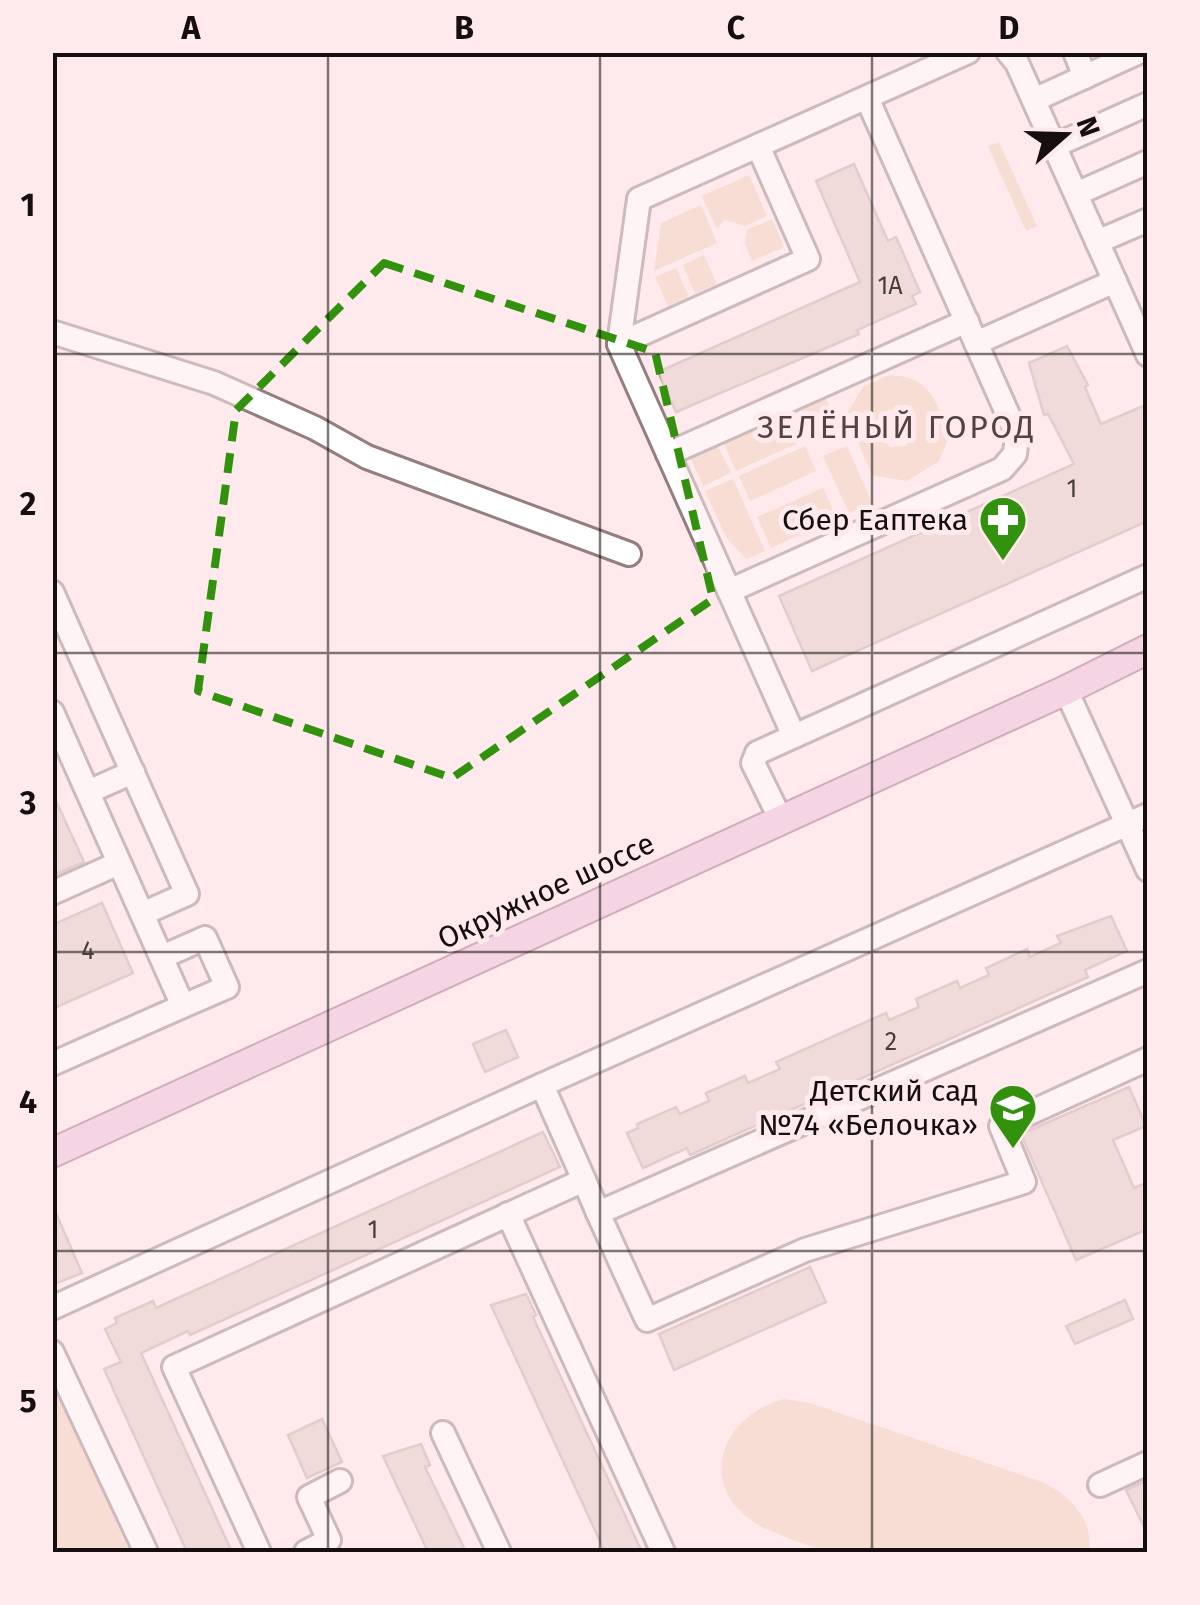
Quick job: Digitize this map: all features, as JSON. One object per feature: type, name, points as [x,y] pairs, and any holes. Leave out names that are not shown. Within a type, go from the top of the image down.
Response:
[{"type":"main road","name":"Окружное шоссе","points":[[52,1152],[1066,690],[1148,649]]},
{"type":"main road","name":"Окружное шоссе","points":[[1066,690],[1148,660]]},
{"type":"street","points":[[793,734],[619,344],[639,200],[968,52]]},
{"type":"street","points":[[1008,52],[1034,100],[1148,355]]},
{"type":"street","points":[[1074,52],[1085,77]]},
{"type":"street","points":[[1034,100],[1139,52]]},
{"type":"street","points":[[729,591],[1007,465],[1015,454],[1017,435],[867,98]]},
{"type":"street","points":[[1054,146],[1148,104]]},
{"type":"street","points":[[619,344],[808,259],[758,146]]},
{"type":"street","points":[[1076,194],[1148,162]]},
{"type":"street","points":[[1097,242],[1148,220]]},
{"type":"street","points":[[668,454],[971,332],[1114,281]]},
{"type":"street","points":[[52,332],[214,384],[315,428],[367,457],[629,554]]},
{"type":"street","points":[[780,820],[753,763],[756,752],[1148,576]]},
{"type":"street","points":[[52,592],[187,894],[142,914]]},
{"type":"street","points":[[1066,690],[1137,820],[1148,870]]},
{"type":"street","points":[[52,712],[184,1006]]},
{"type":"street","points":[[88,792],[133,772]]},
{"type":"street","points":[[52,1308],[1137,820]]},
{"type":"street","points":[[52,893],[120,863]]},
{"type":"street","points":[[52,1064],[227,986],[205,938],[162,957]]},
{"type":"street","points":[[598,1213],[1148,972]]},
{"type":"street","points":[[542,1086],[647,1320],[805,1250],[1024,1182],[1000,1126],[1148,1059]]},
{"type":"street","points":[[259,1552],[174,1366],[584,1180]]},
{"type":"street","points":[[508,1214],[663,1552]]},
{"type":"street","points":[[52,1352],[146,1552]]},
{"type":"street","points":[[442,1432],[499,1552]]},
{"type":"street","points":[[1100,1485],[1148,1463]]},
{"type":"street","points":[[306,1552],[329,1540],[309,1497],[340,1482]]},
{"type":"highlighted area","points":[[384,263],[655,352],[713,599],[452,778],[198,691],[236,410]]},
{"type":"shaded area","points":[[999,142],[1037,226],[1026,231],[988,146]]},
{"type":"shaded area","points":[[749,175],[767,216],[745,226],[724,220],[717,229],[702,196]]},
{"type":"shaded area","points":[[701,205],[717,243],[654,271],[661,223]]},
{"type":"shaded area","points":[[772,219],[784,247],[752,261],[745,244],[747,230]]},
{"type":"shaded area","points":[[704,255],[717,284],[695,294],[683,265]]},
{"type":"shaded area","points":[[676,268],[689,297],[668,306],[655,277]]},
{"type":"shaded area","points":[[887,376],[901,376],[921,384],[935,400],[950,434],[939,461],[907,481],[872,475],[846,415],[863,387]],"holes":[[[888,410],[903,410],[914,420],[915,435],[905,446],[890,447],[879,436],[878,421]]]},
{"type":"shaded area","points":[[824,394],[838,425],[808,439],[794,407]]},
{"type":"shaded area","points":[[789,410],[803,441],[736,471],[722,439]]},
{"type":"shaded area","points":[[716,442],[731,473],[703,486],[689,454]]},
{"type":"shaded area","points":[[805,446],[816,471],[750,501],[739,476]]},
{"type":"shaded area","points":[[847,446],[872,503],[849,513],[823,456]]},
{"type":"shaded area","points":[[733,479],[765,551],[746,559],[726,537],[705,491]]},
{"type":"shaded area","points":[[823,488],[837,518],[771,548],[757,517]]},
{"type":"shaded area","points":[[53,1384],[130,1552],[60,1552],[53,1537]]},
{"type":"shaded area","points":[[784,1399],[810,1403],[1045,1483],[1079,1511],[1088,1529],[1089,1552],[854,1554],[818,1548],[769,1530],[746,1516],[730,1499],[723,1480],[722,1460],[728,1441],[741,1424],[760,1409]]},
{"type":"building","points":[[854,164],[888,241],[896,237],[920,292],[912,296],[916,304],[857,330],[859,334],[676,412],[658,372],[860,282],[816,181]]},
{"type":"building","points":[[1067,346],[1088,385],[1085,387],[1101,424],[1148,404],[1148,521],[812,671],[779,596],[1074,464],[1048,414],[1044,415],[1029,363]]},
{"type":"building","points":[[52,792],[84,862],[52,876]]},
{"type":"building","points":[[102,903],[133,973],[52,1009],[52,925]]},
{"type":"building","points":[[1111,916],[1127,951],[1085,970],[1088,977],[690,1155],[687,1148],[643,1168],[627,1133],[638,1128],[637,1124],[676,1107],[680,1114],[709,1101],[706,1093],[745,1076],[748,1083],[780,1069],[776,1062],[886,1013],[889,1020],[919,1007],[916,999],[957,981],[960,988],[989,975],[986,968],[1027,949],[1030,957],[1061,943],[1057,936]]},
{"type":"building","points":[[506,1030],[518,1057],[485,1072],[473,1044]]},
{"type":"building","points":[[1129,1087],[1146,1126],[1113,1140],[1134,1188],[1148,1182],[1148,1229],[1076,1260],[1021,1134]]},
{"type":"building","points":[[543,1132],[560,1167],[190,1335],[188,1331],[141,1353],[232,1552],[187,1552],[104,1369],[121,1362],[105,1329],[117,1323],[115,1318],[153,1301],[156,1308]]},
{"type":"building","points":[[52,1204],[82,1273],[52,1285]]},
{"type":"building","points":[[810,1267],[826,1302],[674,1370],[659,1334]]},
{"type":"building","points":[[526,1294],[536,1315],[533,1317],[642,1552],[605,1552],[491,1305]]},
{"type":"building","points":[[1125,1300],[1133,1319],[1075,1344],[1066,1326]]},
{"type":"building","points":[[322,1419],[342,1462],[307,1478],[288,1435]]},
{"type":"building","points":[[421,1444],[430,1465],[425,1467],[466,1552],[428,1552],[383,1456]]},
{"type":"building","points":[[1148,1480],[1148,1535],[1126,1490]]},
{"type":"place","name":"Сбер Еаптека","points":[[1003,562]]},
{"type":"place","name":"Детский сад №74 «Белочка»","points":[[1013,1150]]},
{"type":"district","name":"ЗЕЛЁНЫЙ ГОРОД","points":[[897,427]]}]
